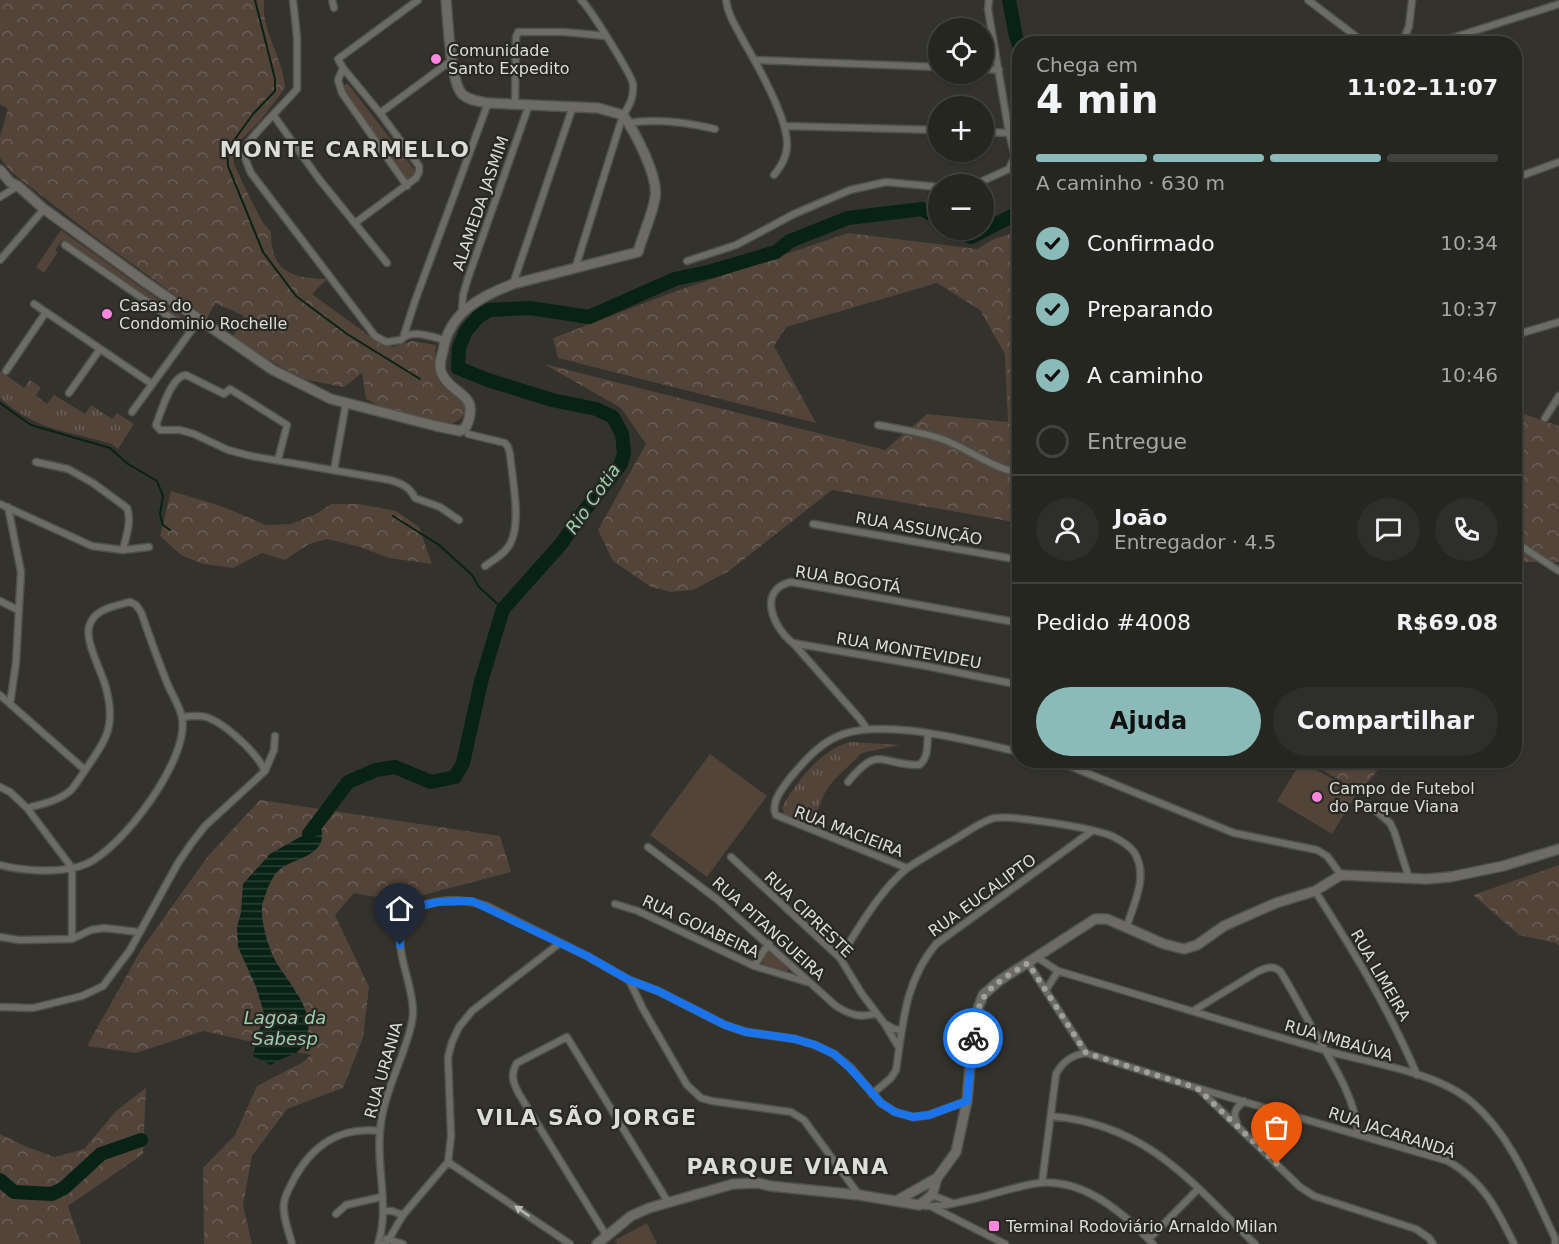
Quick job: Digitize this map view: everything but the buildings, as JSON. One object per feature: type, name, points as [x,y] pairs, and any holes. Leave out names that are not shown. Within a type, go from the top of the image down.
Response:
[{"type":"street","points":[[293,0],[297,38],[297,89],[246,145],[244,154],[251,173],[375,336],[386,342],[400,340],[404,335],[488,102]]},
{"type":"street","points":[[332,0],[334,8]]},
{"type":"street","points":[[355,223],[406,186],[417,176],[419,166],[338,59],[417,0]]},
{"type":"street","points":[[446,0],[456,83],[462,95],[472,100],[598,108],[626,119],[685,122],[715,129]]},
{"type":"street","points":[[575,269],[632,102],[633,82],[606,36],[581,0]]},
{"type":"street","points":[[726,0],[728,14],[755,60],[784,126],[787,147],[783,164],[774,175]]},
{"type":"street","points":[[989,0],[988,9],[1012,144]]},
{"type":"street","points":[[1308,0],[1355,36]]},
{"type":"street","points":[[1405,36],[1409,26],[1412,0]]},
{"type":"street","points":[[1458,36],[1559,4]]},
{"type":"street","points":[[515,104],[518,32],[564,32],[606,36]]},
{"type":"street","points":[[380,112],[452,60]]},
{"type":"street","points":[[755,60],[928,67]]},
{"type":"street","points":[[343,68],[338,80],[342,93],[406,186]]},
{"type":"street","points":[[994,70],[999,70]]},
{"type":"street","name":"ALAMEDA JASMIM","points":[[462,310],[468,278],[529,105]]},
{"type":"street","points":[[513,284],[573,106]]},
{"type":"street","points":[[274,116],[387,264]]},
{"type":"street","points":[[0,170],[10,182],[18,186],[44,209],[273,370],[332,399],[460,431],[466,427],[471,412],[469,402],[441,372],[445,340],[462,310],[494,291],[513,284],[638,252],[655,196],[655,187],[626,119]]},
{"type":"street","points":[[784,126],[928,130]]},
{"type":"street","points":[[994,132],[1009,132]]},
{"type":"street","points":[[994,176],[1009,169],[1012,162]]},
{"type":"street","points":[[1522,175],[1559,162]]},
{"type":"street","points":[[687,261],[736,245],[794,214],[850,190],[886,182],[928,186]]},
{"type":"street","points":[[0,198],[18,186]]},
{"type":"street","points":[[0,260],[44,209]]},
{"type":"street","points":[[65,245],[190,331]]},
{"type":"street","points":[[34,304],[152,384]]},
{"type":"street","points":[[6,371],[46,312]]},
{"type":"street","points":[[132,412],[199,320]]},
{"type":"street","points":[[1522,333],[1559,322]]},
{"type":"street","points":[[404,335],[424,335],[445,340]]},
{"type":"street","points":[[69,393],[100,349]]},
{"type":"street","points":[[278,460],[287,425],[230,389],[224,394],[186,375],[179,377],[166,396],[156,425],[158,429],[162,431],[180,430],[194,434],[228,450],[278,460],[334,470],[403,484],[411,489],[415,498],[440,507],[459,520]]},
{"type":"street","points":[[1545,418],[1559,396]]},
{"type":"street","points":[[334,470],[346,403]]},
{"type":"street","points":[[878,425],[942,439],[1012,473]]},
{"type":"street","points":[[468,434],[505,443],[510,454],[516,517],[514,536],[505,551],[485,566]]},
{"type":"street","points":[[36,462],[61,467],[79,475],[127,508],[129,524],[123,550]]},
{"type":"street","points":[[0,504],[92,546],[123,550],[149,547]]},
{"type":"street","points":[[8,507],[21,564],[16,662],[10,704]]},
{"type":"street","name":"RUA ASSUNÇÃO","points":[[813,524],[1012,559]]},
{"type":"street","points":[[1522,547],[1559,571]]},
{"type":"street","name":"RUA BOGOTÁ","points":[[867,729],[861,719],[775,624],[771,607],[772,597],[783,584],[791,582],[1012,622]]},
{"type":"street","points":[[0,601],[18,610]]},
{"type":"street","points":[[0,865],[18,869],[72,868],[85,864],[111,846],[135,822],[171,766],[180,747],[182,717],[166,682],[141,612],[136,605],[130,602],[99,612],[89,627],[90,641],[106,687],[111,714],[110,729],[102,745],[71,790],[57,799],[27,808]]},
{"type":"street","name":"RUA MONTEVIDEU","points":[[794,643],[1012,683]]},
{"type":"street","points":[[0,695],[85,770]]},
{"type":"street","points":[[182,717],[207,717],[216,722],[251,751],[265,771]]},
{"type":"street","points":[[867,729],[928,733],[1012,750]]},
{"type":"street","name":"RUA MACIEIRA","points":[[867,729],[853,731],[822,744],[788,782],[775,802],[774,811],[780,818],[908,868]]},
{"type":"street","points":[[848,782],[865,762],[874,759],[919,765],[927,754],[928,733]]},
{"type":"street","points":[[0,1007],[33,1008],[82,996],[104,986],[130,950],[178,863],[205,826],[265,771],[274,750],[275,736]]},
{"type":"street","points":[[1075,768],[1234,833],[1317,850],[1327,856],[1341,874]]},
{"type":"street","points":[[0,786],[27,808],[72,868],[72,939]]},
{"type":"street","points":[[1376,810],[1390,823],[1409,878]]},
{"type":"street","points":[[840,958],[862,923],[891,885],[908,868],[992,818],[1019,817],[1092,831],[1125,843],[1134,852],[1139,863],[1140,883],[1126,927]]},
{"type":"street","name":"RUA EUCALIPTO","points":[[872,1094],[891,1078],[896,1070],[908,998],[924,958],[936,944],[1092,831]]},
{"type":"street","name":"RUA PITANGUEIRA","points":[[648,847],[718,900],[836,1006],[846,1012],[867,1017],[876,1013]]},
{"type":"street","points":[[915,1203],[932,1195],[937,1178],[956,1152],[967,1101],[974,1019],[983,995],[989,988],[1095,919],[1107,919],[1164,944],[1184,949],[1191,948],[1235,921],[1276,903],[1315,891],[1341,874],[1442,878],[1503,866],[1559,849]]},
{"type":"street","name":"RUA CIPRESTE","points":[[731,857],[840,958],[899,1048]]},
{"type":"street","name":"RUA LIMEIRA","points":[[1315,891],[1402,1038],[1418,1075]]},
{"type":"street","name":"RUA URANIA","points":[[384,1211],[381,1197],[380,1131],[393,1081],[410,1031],[413,1012],[400,945],[400,931],[405,918],[424,905],[438,902],[472,901],[560,943]]},
{"type":"street","name":"RUA GOIABEIRA","points":[[615,904],[638,911],[754,966],[811,983]]},
{"type":"street","points":[[0,937],[19,940],[72,939],[91,930],[104,928],[139,932]]},
{"type":"street","points":[[387,1242],[403,1215],[448,1162],[451,1136],[451,1078],[448,1058],[459,1027],[472,1011],[560,943],[629,980],[658,991],[725,1025],[746,1032],[795,1039],[834,1054],[861,1077],[881,1103],[895,1112],[913,1117],[943,1111],[967,1101]]},
{"type":"street","points":[[754,966],[769,944]]},
{"type":"street","name":"RUA IMBAÚVA","points":[[1038,957],[1058,971],[1447,1085],[1472,1101],[1500,1131],[1517,1160],[1555,1238],[1555,1244]]},
{"type":"street","points":[[1028,963],[1086,1053],[1071,1057],[1060,1066],[1056,1074],[1042,1183]]},
{"type":"street","points":[[1193,1011],[1257,972],[1266,968],[1275,968],[1287,981],[1326,1051],[1354,1109],[1359,1134]]},
{"type":"street","points":[[1046,990],[1058,971]]},
{"type":"street","points":[[629,980],[662,1043],[687,1085],[695,1093],[701,1098],[712,1101],[791,1112],[804,1120],[859,1195]]},
{"type":"street","points":[[884,1023],[894,1029],[902,1030]]},
{"type":"street","points":[[668,1202],[567,1037],[517,1063],[512,1077],[519,1094],[602,1241],[631,1216],[649,1208],[733,1184],[758,1183],[915,1203],[934,1208],[1005,1244]]},
{"type":"street","name":"RUA JACARANDÁ","points":[[1086,1053],[1197,1088],[1448,1161],[1476,1181],[1485,1192],[1500,1215],[1514,1244]]},
{"type":"street","points":[[1197,1088],[1300,1187],[1314,1196],[1416,1228],[1433,1244]]},
{"type":"street","points":[[1238,1127],[1234,1118],[1235,1110],[1244,1101]]},
{"type":"street","points":[[1051,1116],[1100,1124],[1125,1134],[1161,1155],[1255,1244]]},
{"type":"street","points":[[292,1244],[284,1203],[292,1184],[310,1154],[328,1141],[355,1131],[380,1131]]},
{"type":"street","points":[[448,1162],[570,1244]]},
{"type":"street","points":[[897,1201],[937,1178]]},
{"type":"street","points":[[934,1208],[1042,1183],[1072,1187],[1090,1193],[1120,1214],[1151,1242],[1198,1189]]},
{"type":"street","points":[[915,1191],[932,1195],[952,1204]]},
{"type":"street","points":[[915,1191],[915,1203]]},
{"type":"street","points":[[336,1214],[346,1205],[381,1197]]},
{"type":"street","points":[[403,1215],[384,1211],[379,1240],[403,1244]]},
{"type":"green space","points":[[0,0],[264,0],[266,23],[285,88],[260,121],[236,145],[233,154],[234,164],[247,192],[263,223],[271,232],[275,256],[279,264],[293,274],[327,279],[312,294],[379,343],[393,347],[412,341],[436,345],[435,367],[438,380],[463,404],[466,409],[462,417],[450,424],[387,410],[366,399],[362,373],[344,387],[302,379],[232,338],[244,316],[215,303],[207,318],[99,240],[11,172],[0,158],[0,136],[8,109],[0,104]]},
{"type":"green space","points":[[348,84],[416,172],[407,181],[341,87]]},
{"type":"green space","points":[[61,230],[191,323],[188,327],[62,241],[55,250],[58,252],[44,273],[36,267]]},
{"type":"green space","points":[[848,233],[977,249],[994,239],[1012,233],[1012,522],[832,490],[729,571],[693,590],[671,592],[651,587],[613,561],[598,530],[646,444],[621,408],[544,364],[885,450],[927,414],[1008,422],[1005,354],[980,310],[937,283],[786,327],[774,346],[816,423],[558,358],[553,338],[671,293]]},
{"type":"green space","points":[[0,371],[24,388],[30,380],[41,387],[36,396],[47,404],[54,395],[85,414],[91,405],[112,419],[117,413],[134,424],[118,449],[112,444],[39,423],[13,409],[0,398]]},
{"type":"green space","points":[[1522,413],[1559,426],[1559,562],[1522,562]]},
{"type":"green space","points":[[171,491],[221,506],[266,525],[291,524],[316,514],[331,504],[359,504],[396,511],[419,527],[432,564],[389,558],[360,547],[327,539],[309,544],[285,560],[262,553],[233,568],[203,564],[181,555],[160,536]]},
{"type":"green space","points":[[851,742],[900,745],[862,753],[834,780],[824,794],[812,825],[785,815],[782,808],[810,768],[830,751]]},
{"type":"green space","points":[[710,754],[767,796],[707,877],[650,835]]},
{"type":"green space","name":"Campo de Futebol do Parque Viana","points":[[1297,768],[1313,768],[1357,793],[1332,834],[1277,801]]},
{"type":"green space","points":[[1319,768],[1379,768],[1360,792]]},
{"type":"green space","points":[[260,800],[500,836],[511,872],[400,901],[354,893],[335,915],[369,987],[363,1038],[343,1088],[287,1109],[252,1156],[243,1205],[252,1244],[204,1244],[203,1168],[235,1135],[257,1086],[303,1062],[311,1055],[203,1031],[136,1053],[87,1046],[141,950],[208,856]]},
{"type":"green space","points":[[1559,865],[1559,946],[1556,943],[1519,935],[1473,895]]},
{"type":"green space","points":[[769,950],[788,969],[787,972],[764,964],[762,961]]},
{"type":"green space","points":[[146,1088],[143,1154],[68,1206],[81,1244],[0,1244],[0,1134],[55,1157],[84,1149],[116,1111]]},
{"type":"green space","points":[[647,1223],[657,1244],[617,1244],[615,1240]]},
{"type":"water","name":"Lagoa da Sabesp","points":[[321,819],[322,840],[317,848],[276,873],[262,903],[265,934],[270,948],[301,1001],[308,1024],[307,1035],[302,1047],[292,1055],[271,1065],[253,1056],[264,1013],[256,987],[238,947],[237,927],[241,912],[243,884],[270,854],[300,837]]},
{"type":"waterway","points":[[255,0],[275,79],[275,91],[253,114],[227,150],[228,166],[263,252],[296,296],[347,334],[420,379]]},
{"type":"waterway","name":"Rio Cotia","points":[[1009,0],[1016,36]]},
{"type":"waterway","name":"Rio Cotia","points":[[309,834],[348,782],[376,770],[395,767],[431,782],[455,777],[463,763],[481,682],[503,609],[561,544],[621,464],[624,453],[622,434],[613,417],[596,409],[552,400],[458,368],[459,348],[466,331],[478,317],[489,310],[530,308],[589,317],[675,279],[712,271],[776,252],[790,241],[848,218],[922,209],[928,213]]},
{"type":"waterway","name":"Rio Cotia","points":[[994,225],[1012,216]]},
{"type":"waterway","points":[[0,403],[31,425],[110,448],[128,464],[157,481],[163,496],[160,514],[163,525],[170,530]]},
{"type":"waterway","points":[[393,516],[439,545],[472,575],[479,587],[503,609]]},
{"type":"waterway","name":"Rio Cotia","points":[[0,1180],[14,1192],[52,1194],[64,1188],[101,1154],[141,1140]]},
{"type":"way so far","points":[[973,1038],[974,1019],[983,995],[989,988],[1028,963],[1086,1053],[1197,1088],[1277,1164]]},
{"type":"place","name":"Comunidade Santo Expedito","points":[[436,59]]},
{"type":"place","name":"Casas do Condominio Rochelle","points":[[107,314]]},
{"type":"place","name":"Campo de Futebol do Parque Viana","points":[[1317,797]]},
{"type":"place","name":"Terminal Rodoviário Arnaldo Milan","points":[[994,1226]]},
{"type":"district","name":"MONTE CARMELLO","points":[[345,149]]},
{"type":"district","name":"VILA SÃO JORGE","points":[[587,1117]]},
{"type":"district","name":"PARQUE VIANA","points":[[788,1166]]},
{"type":"route","points":[[400,945],[400,931],[405,918],[424,905],[456,900],[472,901],[587,956],[629,980],[658,991],[725,1025],[746,1032],[795,1039],[834,1054],[861,1077],[881,1103],[895,1112],[913,1117],[943,1111],[967,1101],[973,1038]]}]
